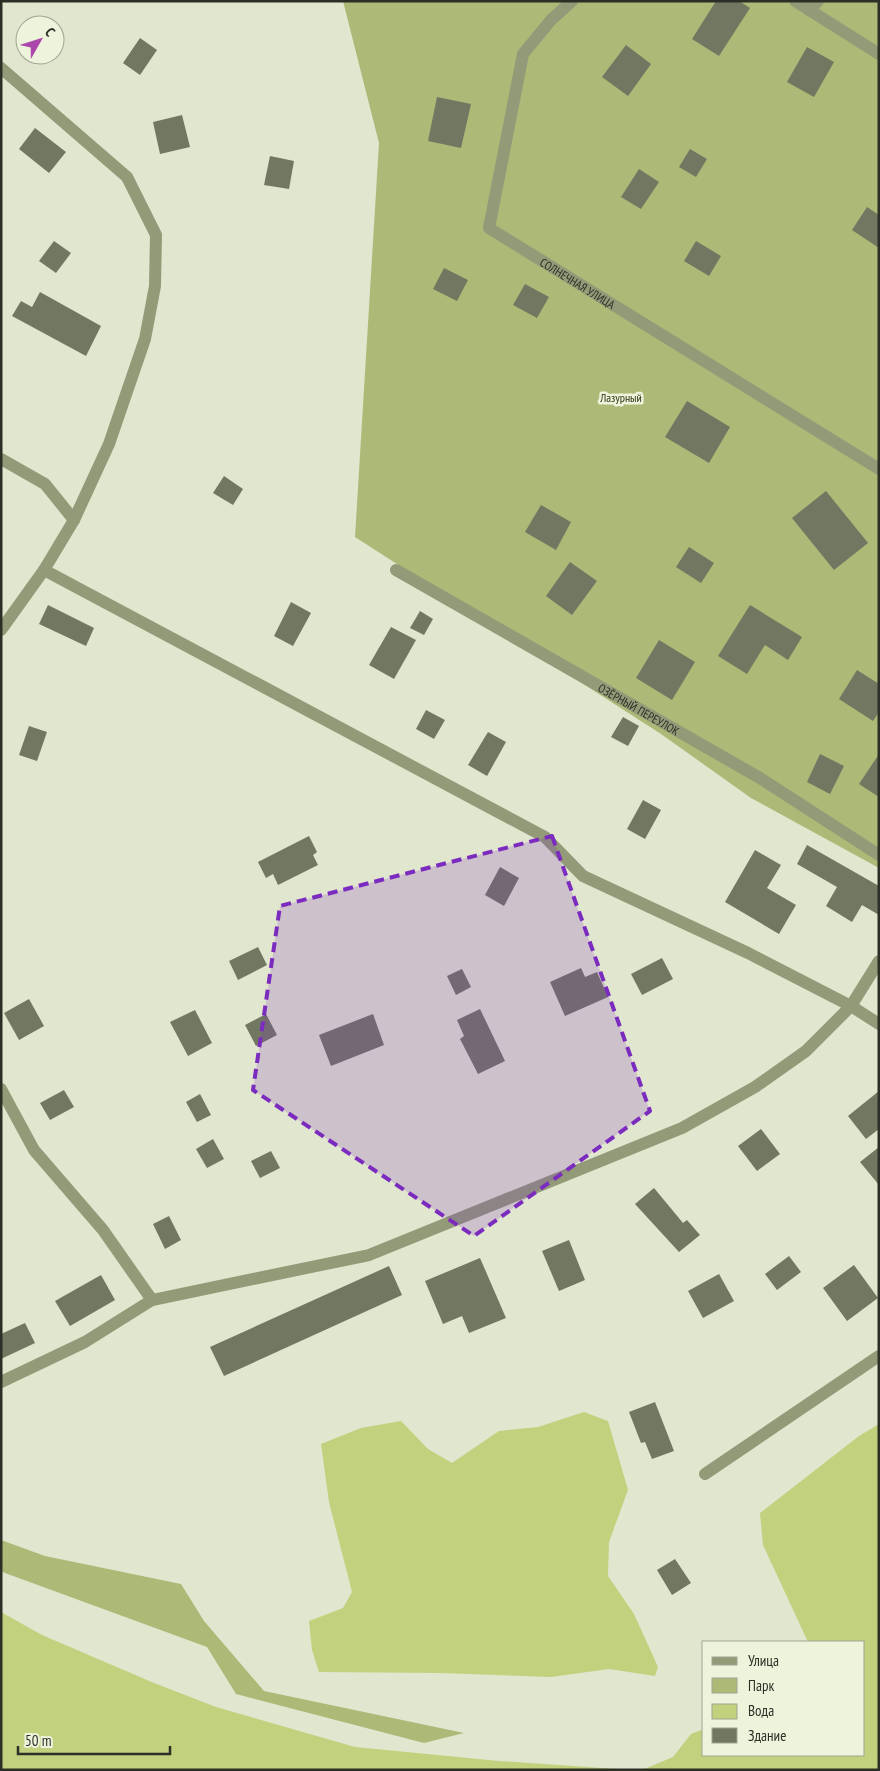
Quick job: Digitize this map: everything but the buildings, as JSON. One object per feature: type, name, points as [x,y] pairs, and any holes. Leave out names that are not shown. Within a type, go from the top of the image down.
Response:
[{"type":"street","name":"СОЛНЕЧНАЯ УЛИЦА","points":[[572,1],[551,20],[523,54],[489,228],[879,469]]},
{"type":"street","points":[[795,1],[813,5],[879,54]]},
{"type":"street","points":[[1,68],[127,177],[156,235],[155,286],[145,340],[109,444],[74,520],[44,570],[1,630]]},
{"type":"street","points":[[1,459],[45,484],[74,520]]},
{"type":"street","points":[[44,570],[545,837],[583,876],[748,953],[851,1006],[879,1024]]},
{"type":"street","name":"ОЗЁРНЫЙ ПЕРЕУЛОК","points":[[396,570],[760,778],[879,855]]},
{"type":"street","points":[[1,1382],[85,1342],[152,1300],[369,1255],[682,1128],[755,1087],[806,1051],[851,1006],[879,961]]},
{"type":"street","points":[[1,1089],[34,1150],[103,1230],[152,1300]]},
{"type":"street","points":[[705,1474],[879,1356]]},
{"type":"highlighted area","points":[[552,836],[650,1111],[474,1236],[253,1090],[280,906]]},
{"type":"green space","name":"Лазурный","points":[[343,1],[879,1],[879,868],[751,798],[661,734],[355,537],[379,143]]},
{"type":"green space","points":[[1,1540],[45,1556],[181,1584],[204,1621],[264,1691],[464,1733],[424,1743],[236,1694],[207,1647],[1,1571]]},
{"type":"water","points":[[584,1412],[608,1421],[628,1490],[609,1542],[608,1576],[634,1614],[658,1667],[655,1676],[609,1669],[551,1677],[441,1673],[319,1672],[312,1650],[309,1621],[343,1608],[352,1592],[329,1502],[321,1444],[361,1428],[401,1421],[428,1449],[452,1463],[499,1431],[538,1427]]},
{"type":"water","points":[[879,1424],[879,1770],[642,1770],[673,1757],[691,1734],[702,1730],[702,1756],[865,1756],[865,1641],[808,1641],[763,1545],[760,1513],[859,1436]]},
{"type":"water","points":[[1,1612],[42,1635],[154,1683],[216,1707],[355,1747],[499,1761],[631,1770],[1,1770]]}]
